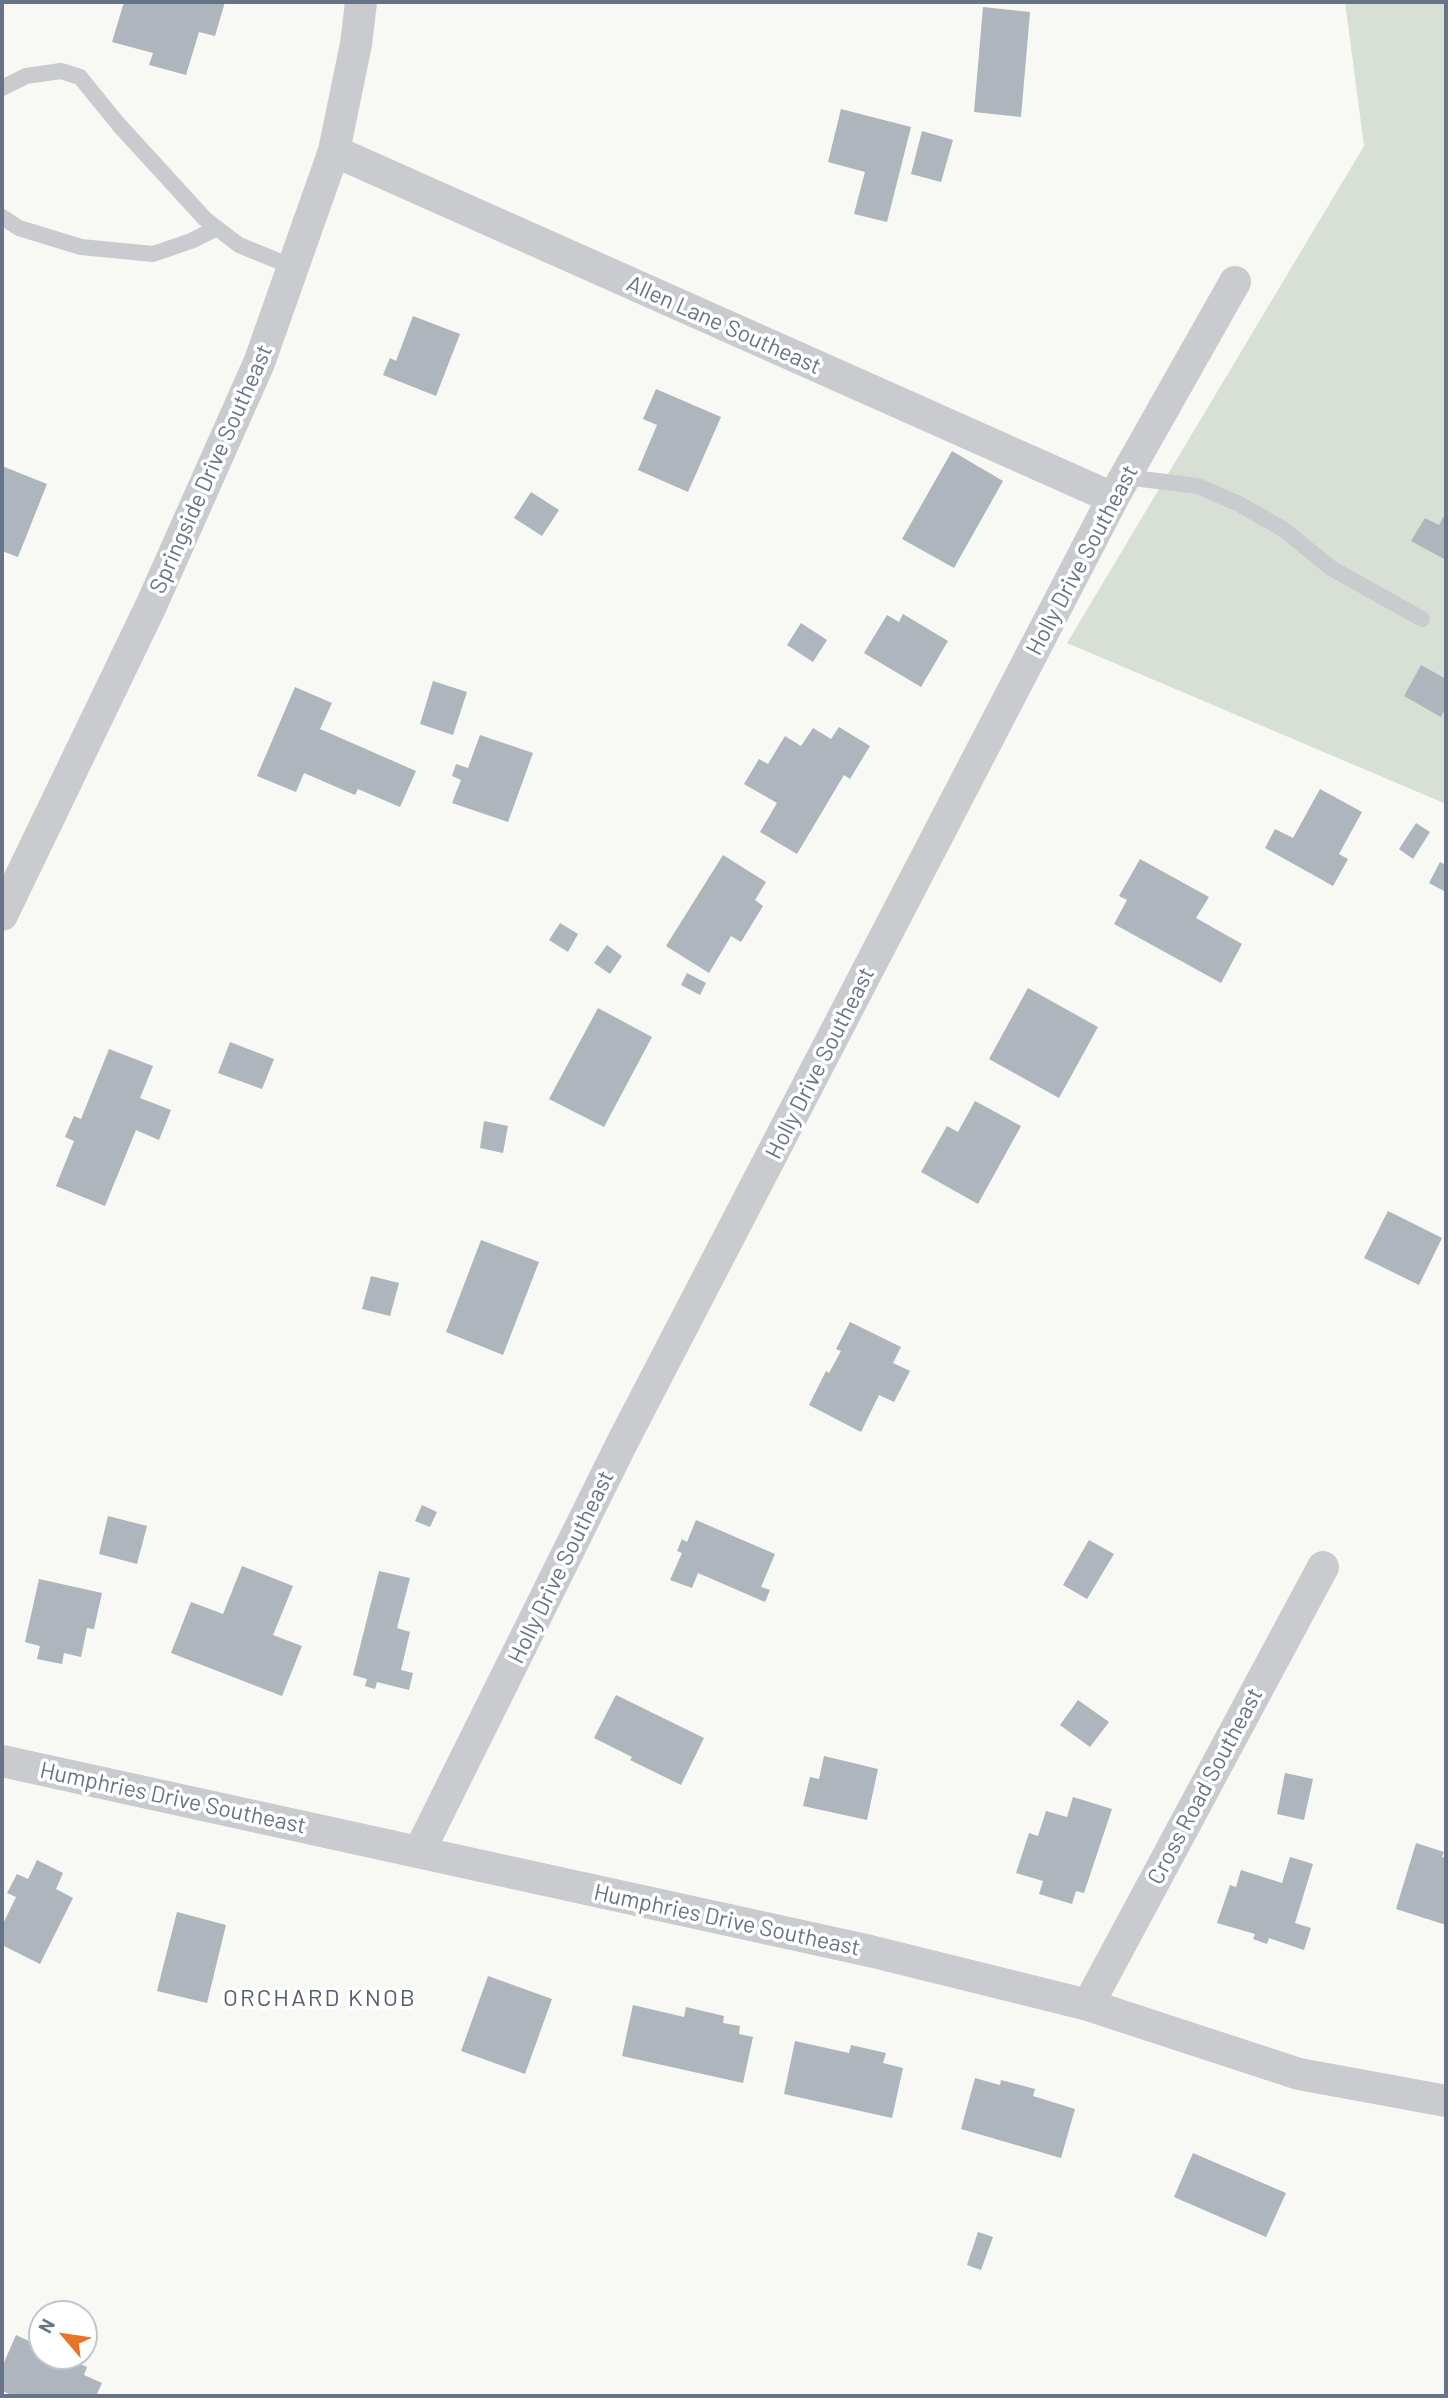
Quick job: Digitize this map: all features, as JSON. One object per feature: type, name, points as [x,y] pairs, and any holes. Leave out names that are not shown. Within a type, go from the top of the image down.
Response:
[{"type":"street","name":"Springside Drive Southeast","points":[[2,915],[150,608],[259,363],[334,151],[356,44],[361,2]]},
{"type":"street","name":"Allen Lane Southeast","points":[[334,151],[1119,488]]},
{"type":"street","name":"Holly Drive Southeast","points":[[419,1852],[623,1441],[1119,488],[1236,282]]},
{"type":"street","name":"Cross Road Southeast","points":[[1088,2005],[1323,1567]]},
{"type":"street","name":"Humphries Drive Southeast","points":[[2,1761],[870,1951],[1088,2005],[1299,2074],[1446,2101]]},
{"type":"lane","points":[[2,88],[26,76],[61,71],[80,77],[119,125],[205,219],[239,245],[293,267]]},
{"type":"lane","points":[[2,217],[19,228],[81,247],[153,254],[191,242],[217,228]]},
{"type":"lane","points":[[1119,488],[1198,486],[1239,504],[1283,529],[1331,568],[1422,619]]},
{"type":"shaded area","points":[[1345,2],[1446,2],[1446,804],[1067,643],[1364,146]]},
{"type":"building","points":[[124,2],[225,2],[215,36],[199,32],[186,75],[149,65],[153,53],[112,42]]},
{"type":"building","points":[[983,7],[1030,12],[1021,117],[974,112]]},
{"type":"building","points":[[841,109],[911,127],[887,222],[854,214],[865,172],[828,162]]},
{"type":"building","points":[[922,131],[953,140],[941,182],[911,174]]},
{"type":"building","points":[[413,316],[460,334],[436,396],[383,375],[390,358],[396,361]]},
{"type":"building","points":[[656,389],[721,417],[688,492],[638,470],[657,425],[643,419]]},
{"type":"building","points":[[952,451],[1003,481],[954,568],[902,539]]},
{"type":"building","points":[[2,466],[47,484],[18,557],[2,551]]},
{"type":"building","points":[[531,492],[559,510],[542,536],[514,518]]},
{"type":"building","points":[[1446,512],[1446,560],[1411,541],[1425,518],[1439,525]]},
{"type":"building","points":[[903,614],[948,641],[921,687],[864,653],[887,615],[899,622]]},
{"type":"building","points":[[801,623],[827,640],[813,662],[787,645]]},
{"type":"building","points":[[1421,665],[1446,679],[1446,707],[1441,717],[1404,696]]},
{"type":"building","points":[[433,681],[467,692],[453,735],[420,724]]},
{"type":"building","points":[[295,687],[332,703],[320,729],[416,771],[400,807],[358,789],[355,795],[304,773],[296,792],[257,776]]},
{"type":"building","points":[[839,727],[870,746],[850,779],[844,775],[797,854],[760,832],[777,803],[744,784],[759,759],[768,764],[785,736],[801,746],[813,728],[831,739]]},
{"type":"building","points":[[480,735],[533,753],[508,822],[452,803],[461,780],[452,776],[456,764],[468,768]]},
{"type":"building","points":[[1320,789],[1362,812],[1339,854],[1348,859],[1333,886],[1265,848],[1275,829],[1293,838]]},
{"type":"building","points":[[1416,823],[1430,832],[1413,859],[1399,849]]},
{"type":"building","points":[[723,855],[766,882],[755,900],[763,906],[741,942],[731,936],[709,973],[666,946]]},
{"type":"building","points":[[1140,859],[1209,897],[1196,918],[1242,944],[1221,983],[1114,924],[1127,900],[1119,896]]},
{"type":"building","points":[[1440,862],[1446,865],[1446,892],[1429,883]]},
{"type":"building","points":[[560,923],[578,934],[568,952],[549,940]]},
{"type":"building","points":[[607,945],[622,956],[610,974],[594,963]]},
{"type":"building","points":[[687,973],[706,983],[700,995],[681,985]]},
{"type":"building","points":[[1028,988],[1098,1027],[1059,1098],[989,1059]]},
{"type":"building","points":[[598,1008],[652,1037],[604,1127],[549,1099]]},
{"type":"building","points":[[230,1042],[274,1059],[262,1089],[218,1073]]},
{"type":"building","points":[[109,1049],[153,1066],[140,1098],[171,1110],[159,1140],[136,1130],[105,1206],[56,1186],[74,1141],[65,1137],[74,1116],[81,1119]]},
{"type":"building","points":[[975,1101],[1021,1126],[978,1204],[921,1172],[947,1126],[958,1132]]},
{"type":"building","points":[[484,1121],[508,1126],[503,1153],[480,1148]]},
{"type":"building","points":[[1388,1211],[1442,1238],[1419,1285],[1364,1258]]},
{"type":"building","points":[[481,1240],[539,1262],[503,1355],[446,1332]]},
{"type":"building","points":[[371,1276],[399,1283],[390,1316],[362,1309]]},
{"type":"building","points":[[850,1322],[901,1347],[893,1363],[910,1371],[894,1402],[879,1395],[861,1432],[809,1405],[826,1371],[829,1373],[841,1351],[836,1349]]},
{"type":"building","points":[[422,1505],[437,1512],[430,1527],[415,1521]]},
{"type":"building","points":[[108,1516],[147,1526],[137,1564],[99,1554]]},
{"type":"building","points":[[696,1520],[775,1554],[761,1587],[770,1590],[765,1602],[698,1573],[692,1588],[670,1580],[682,1553],[677,1551],[682,1539],[687,1542]]},
{"type":"building","points":[[1089,1540],[1114,1554],[1087,1599],[1063,1585]]},
{"type":"building","points":[[242,1566],[293,1586],[273,1635],[302,1646],[282,1696],[171,1653],[191,1602],[223,1614]]},
{"type":"building","points":[[379,1571],[410,1578],[397,1628],[410,1632],[401,1670],[413,1673],[409,1690],[377,1682],[375,1689],[365,1686],[367,1679],[353,1675]]},
{"type":"building","points":[[39,1579],[102,1593],[94,1629],[87,1628],[81,1657],[64,1653],[62,1664],[37,1659],[40,1646],[25,1642]]},
{"type":"building","points":[[616,1695],[704,1738],[681,1785],[630,1760],[632,1757],[594,1738]]},
{"type":"building","points":[[1078,1700],[1109,1722],[1090,1747],[1060,1725]]},
{"type":"building","points":[[824,1756],[878,1769],[867,1820],[803,1806],[810,1777],[819,1779]]},
{"type":"building","points":[[1285,1773],[1313,1779],[1304,1820],[1277,1814]]},
{"type":"building","points":[[1073,1797],[1112,1809],[1084,1893],[1076,1891],[1072,1904],[1039,1894],[1043,1881],[1016,1873],[1029,1833],[1038,1836],[1046,1811],[1067,1817]]},
{"type":"building","points":[[1416,1843],[1444,1852],[1442,1857],[1446,1858],[1446,1925],[1396,1909]]},
{"type":"building","points":[[1290,1857],[1313,1864],[1295,1923],[1311,1928],[1304,1950],[1269,1938],[1267,1944],[1253,1939],[1255,1934],[1217,1923],[1230,1885],[1236,1887],[1241,1870],[1282,1883]]},
{"type":"building","points":[[37,1860],[63,1873],[56,1889],[73,1898],[40,1964],[2,1945],[2,1926],[16,1897],[7,1893],[17,1874],[28,1879]]},
{"type":"building","points":[[177,1912],[226,1925],[207,2003],[157,1991]]},
{"type":"building","points":[[488,1976],[552,1999],[525,2074],[461,2051]]},
{"type":"building","points":[[633,2005],[684,2017],[686,2007],[724,2016],[723,2023],[740,2026],[739,2034],[753,2037],[743,2083],[622,2056]]},
{"type":"building","points":[[795,2041],[849,2053],[851,2045],[886,2053],[883,2063],[903,2068],[892,2118],[784,2094]]},
{"type":"building","points":[[975,2078],[1000,2085],[1001,2080],[1035,2089],[1033,2096],[1075,2109],[1061,2158],[961,2129]]},
{"type":"building","points":[[1193,2153],[1286,2193],[1266,2237],[1174,2197]]},
{"type":"building","points":[[978,2232],[993,2237],[981,2270],[967,2265]]},
{"type":"building","points":[[16,2335],[28,2341],[28,2370],[86,2370],[84,2375],[102,2383],[96,2396],[14,2396],[2,2391],[2,2367]]},
{"type":"district","name":"ORCHARD KNOB","points":[[320,1998]]}]
